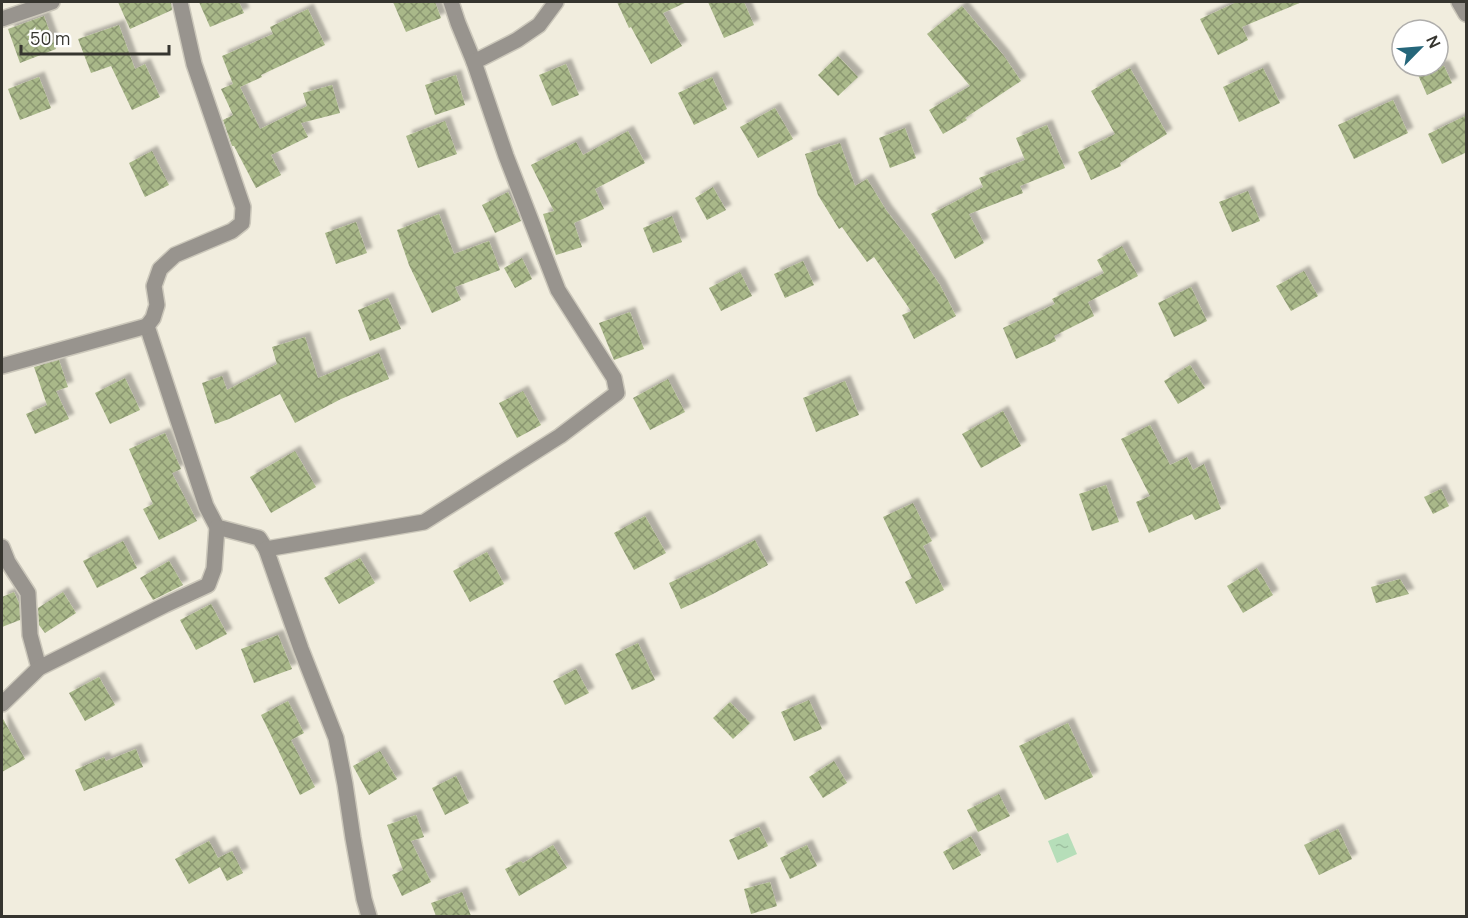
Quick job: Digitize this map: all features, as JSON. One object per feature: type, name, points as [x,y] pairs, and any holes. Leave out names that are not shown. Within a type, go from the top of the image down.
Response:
[{"type":"street","points":[[2,19],[52,2]]},
{"type":"street","points":[[2,366],[147,326],[153,318],[157,305],[154,286],[160,269],[175,255],[222,236],[242,223],[243,207],[194,64],[180,2]]},
{"type":"street","points":[[266,549],[424,522],[560,436],[617,393],[614,378],[558,290],[506,156],[451,2]]},
{"type":"street","points":[[474,62],[517,40],[539,25],[556,2]]},
{"type":"street","points":[[1459,2],[1467,14]]},
{"type":"street","points":[[2,704],[39,668],[208,585],[214,569],[217,527],[206,506],[147,326]]},
{"type":"street","points":[[217,527],[259,538],[266,549],[301,649],[336,738],[360,879],[369,916]]},
{"type":"street","points":[[2,547],[8,562],[28,593],[30,635],[39,668]]},
{"type":"water","points":[[1068,833],[1077,854],[1057,863],[1048,841]]},
{"type":"building","points":[[118,2],[171,2],[172,10],[130,29]]},
{"type":"building","points":[[199,2],[239,2],[244,13],[210,27]]},
{"type":"building","points":[[393,2],[435,2],[441,18],[406,32]]},
{"type":"building","points":[[617,2],[687,2],[663,13],[682,46],[651,64],[631,27],[629,28]]},
{"type":"building","points":[[708,2],[744,2],[754,25],[724,38]]},
{"type":"building","points":[[1237,2],[1302,2],[1242,27],[1248,40],[1218,55],[1200,19]]},
{"type":"building","points":[[962,6],[1004,56],[1021,81],[965,118],[967,120],[943,134],[929,110],[970,86],[927,34]]},
{"type":"building","points":[[308,9],[325,45],[240,87],[260,129],[307,106],[303,93],[332,85],[340,113],[301,123],[308,137],[271,155],[281,175],[256,188],[232,146],[223,120],[233,115],[221,89],[233,84],[222,56],[273,34],[270,27]]},
{"type":"building","points":[[44,16],[56,49],[20,63],[8,29]]},
{"type":"building","points":[[119,25],[135,69],[145,64],[160,97],[132,110],[111,66],[91,73],[78,39]]},
{"type":"building","points":[[838,56],[858,77],[838,96],[818,75]]},
{"type":"building","points":[[566,64],[579,95],[552,106],[539,75]]},
{"type":"building","points":[[1130,68],[1167,134],[1120,163],[1121,166],[1091,180],[1078,152],[1115,134],[1091,91]]},
{"type":"building","points":[[1263,68],[1280,103],[1239,122],[1223,87]]},
{"type":"building","points":[[456,75],[465,105],[435,115],[425,85]]},
{"type":"building","points":[[39,77],[51,108],[20,120],[8,89]]},
{"type":"building","points":[[712,77],[727,109],[694,125],[678,93]]},
{"type":"building","points":[[1419,78],[1450,78],[1452,83],[1427,95]]},
{"type":"building","points":[[1393,100],[1408,133],[1354,159],[1338,125]]},
{"type":"building","points":[[775,108],[793,139],[758,158],[740,127]]},
{"type":"building","points":[[1467,115],[1467,152],[1442,164],[1428,134]]},
{"type":"building","points":[[445,121],[457,154],[418,168],[406,136]]},
{"type":"building","points":[[1047,125],[1065,168],[1020,186],[1023,193],[969,214],[984,243],[955,259],[931,214],[983,187],[979,178],[1025,160],[1016,138]]},
{"type":"building","points":[[905,128],[916,158],[890,168],[879,138]]},
{"type":"building","points":[[628,131],[645,163],[595,189],[604,209],[574,223],[582,247],[556,255],[543,214],[554,211],[531,165],[576,142],[583,155]]},
{"type":"building","points":[[840,143],[855,186],[867,179],[886,210],[940,285],[956,316],[914,339],[902,315],[911,311],[874,257],[867,262],[842,227],[839,229],[818,195],[805,154]]},
{"type":"building","points":[[152,151],[169,185],[145,197],[129,163]]},
{"type":"building","points":[[713,187],[726,210],[707,220],[695,198]]},
{"type":"building","points":[[1248,191],[1260,221],[1232,232],[1219,202]]},
{"type":"building","points":[[508,192],[521,221],[495,233],[482,205]]},
{"type":"building","points":[[439,214],[454,254],[489,241],[500,270],[455,287],[461,300],[432,313],[409,265],[397,230]]},
{"type":"building","points":[[672,216],[682,242],[653,253],[643,228]]},
{"type":"building","points":[[356,222],[367,253],[336,264],[325,233]]},
{"type":"building","points":[[1122,246],[1138,276],[1088,302],[1094,316],[1054,336],[1056,341],[1016,359],[1003,328],[1055,304],[1052,299],[1104,273],[1097,260]]},
{"type":"building","points":[[522,258],[532,279],[515,288],[504,268]]},
{"type":"building","points":[[803,261],[814,285],[785,298],[774,274]]},
{"type":"building","points":[[1304,271],[1318,296],[1291,311],[1276,286]]},
{"type":"building","points":[[740,272],[752,296],[721,311],[709,288]]},
{"type":"building","points":[[1191,287],[1207,321],[1174,337],[1158,303]]},
{"type":"building","points":[[388,298],[401,329],[370,341],[358,310]]},
{"type":"building","points":[[630,312],[644,349],[614,360],[599,323]]},
{"type":"building","points":[[305,337],[318,378],[379,353],[389,379],[341,399],[295,423],[280,394],[215,424],[202,383],[222,376],[227,390],[277,364],[272,347]]},
{"type":"building","points":[[59,360],[68,387],[56,391],[69,419],[35,434],[26,414],[47,405],[34,367]]},
{"type":"building","points":[[1190,365],[1205,388],[1178,404],[1164,381]]},
{"type":"building","points":[[125,378],[140,410],[110,424],[95,393]]},
{"type":"building","points":[[668,379],[685,412],[650,430],[633,398]]},
{"type":"building","points":[[845,381],[859,415],[816,432],[803,398]]},
{"type":"building","points":[[523,391],[541,425],[517,438],[499,403]]},
{"type":"building","points":[[1003,411],[1021,446],[981,468],[962,434]]},
{"type":"building","points":[[1150,425],[1170,465],[1187,457],[1193,470],[1204,464],[1221,509],[1195,520],[1192,514],[1149,533],[1136,502],[1150,496],[1121,439]]},
{"type":"building","points":[[165,433],[181,469],[172,473],[197,521],[159,540],[143,509],[153,504],[129,449]]},
{"type":"building","points":[[295,451],[316,487],[271,513],[250,477]]},
{"type":"building","points":[[1106,485],[1119,522],[1092,531],[1079,494]]},
{"type":"building","points":[[1441,489],[1449,506],[1433,514],[1424,497]]},
{"type":"building","points":[[913,503],[932,541],[923,546],[944,590],[916,604],[905,582],[912,578],[883,517]]},
{"type":"building","points":[[645,516],[666,553],[634,570],[614,533]]},
{"type":"building","points":[[755,540],[768,565],[681,609],[669,583]]},
{"type":"building","points":[[123,541],[137,568],[97,588],[83,561]]},
{"type":"building","points":[[487,552],[504,584],[470,602],[453,571]]},
{"type":"building","points":[[360,558],[375,583],[339,604],[324,578]]},
{"type":"building","points":[[169,561],[183,585],[153,600],[140,578]]},
{"type":"building","points":[[1257,568],[1273,595],[1243,613],[1227,586]]},
{"type":"building","points":[[1400,579],[1409,594],[1376,603],[1371,587]]},
{"type":"building","points":[[14,592],[19,603],[20,620],[2,627],[2,597]]},
{"type":"building","points":[[63,592],[76,613],[45,633],[39,625],[38,608]]},
{"type":"building","points":[[211,604],[227,634],[196,650],[180,620]]},
{"type":"building","points":[[278,635],[292,669],[254,683],[241,649]]},
{"type":"building","points":[[638,643],[655,680],[632,690],[615,654]]},
{"type":"building","points":[[576,669],[589,693],[565,705],[553,681]]},
{"type":"building","points":[[99,677],[115,705],[85,721],[69,693]]},
{"type":"building","points":[[809,700],[822,729],[794,741],[781,712]]},
{"type":"building","points":[[288,701],[304,733],[291,740],[315,787],[300,795],[261,715]]},
{"type":"building","points":[[730,702],[750,723],[733,739],[713,718]]},
{"type":"building","points":[[2,717],[25,759],[2,772]]},
{"type":"building","points":[[1068,723],[1093,777],[1045,800],[1019,746]]},
{"type":"building","points":[[136,749],[143,767],[84,791],[75,770],[104,757],[106,761]]},
{"type":"building","points":[[380,751],[397,779],[369,795],[353,766]]},
{"type":"building","points":[[834,761],[847,783],[823,798],[809,777]]},
{"type":"building","points":[[456,776],[469,803],[445,815],[432,788]]},
{"type":"building","points":[[999,794],[1010,816],[978,832],[967,810]]},
{"type":"building","points":[[416,815],[424,837],[411,841],[431,882],[402,896],[392,875],[403,870],[387,825]]},
{"type":"building","points":[[759,827],[768,846],[738,860],[729,840]]},
{"type":"building","points":[[1338,829],[1352,859],[1319,875],[1304,845]]},
{"type":"building","points":[[971,836],[981,855],[953,870],[943,852]]},
{"type":"building","points":[[209,841],[218,858],[232,851],[243,873],[227,881],[220,867],[189,884],[175,859]]},
{"type":"building","points":[[553,845],[567,868],[519,896],[505,869],[521,861],[523,863]]},
{"type":"building","points":[[807,845],[817,866],[790,879],[780,858]]},
{"type":"building","points":[[770,882],[777,906],[751,914],[744,889]]},
{"type":"building","points":[[462,892],[471,916],[436,916],[431,903]]}]
